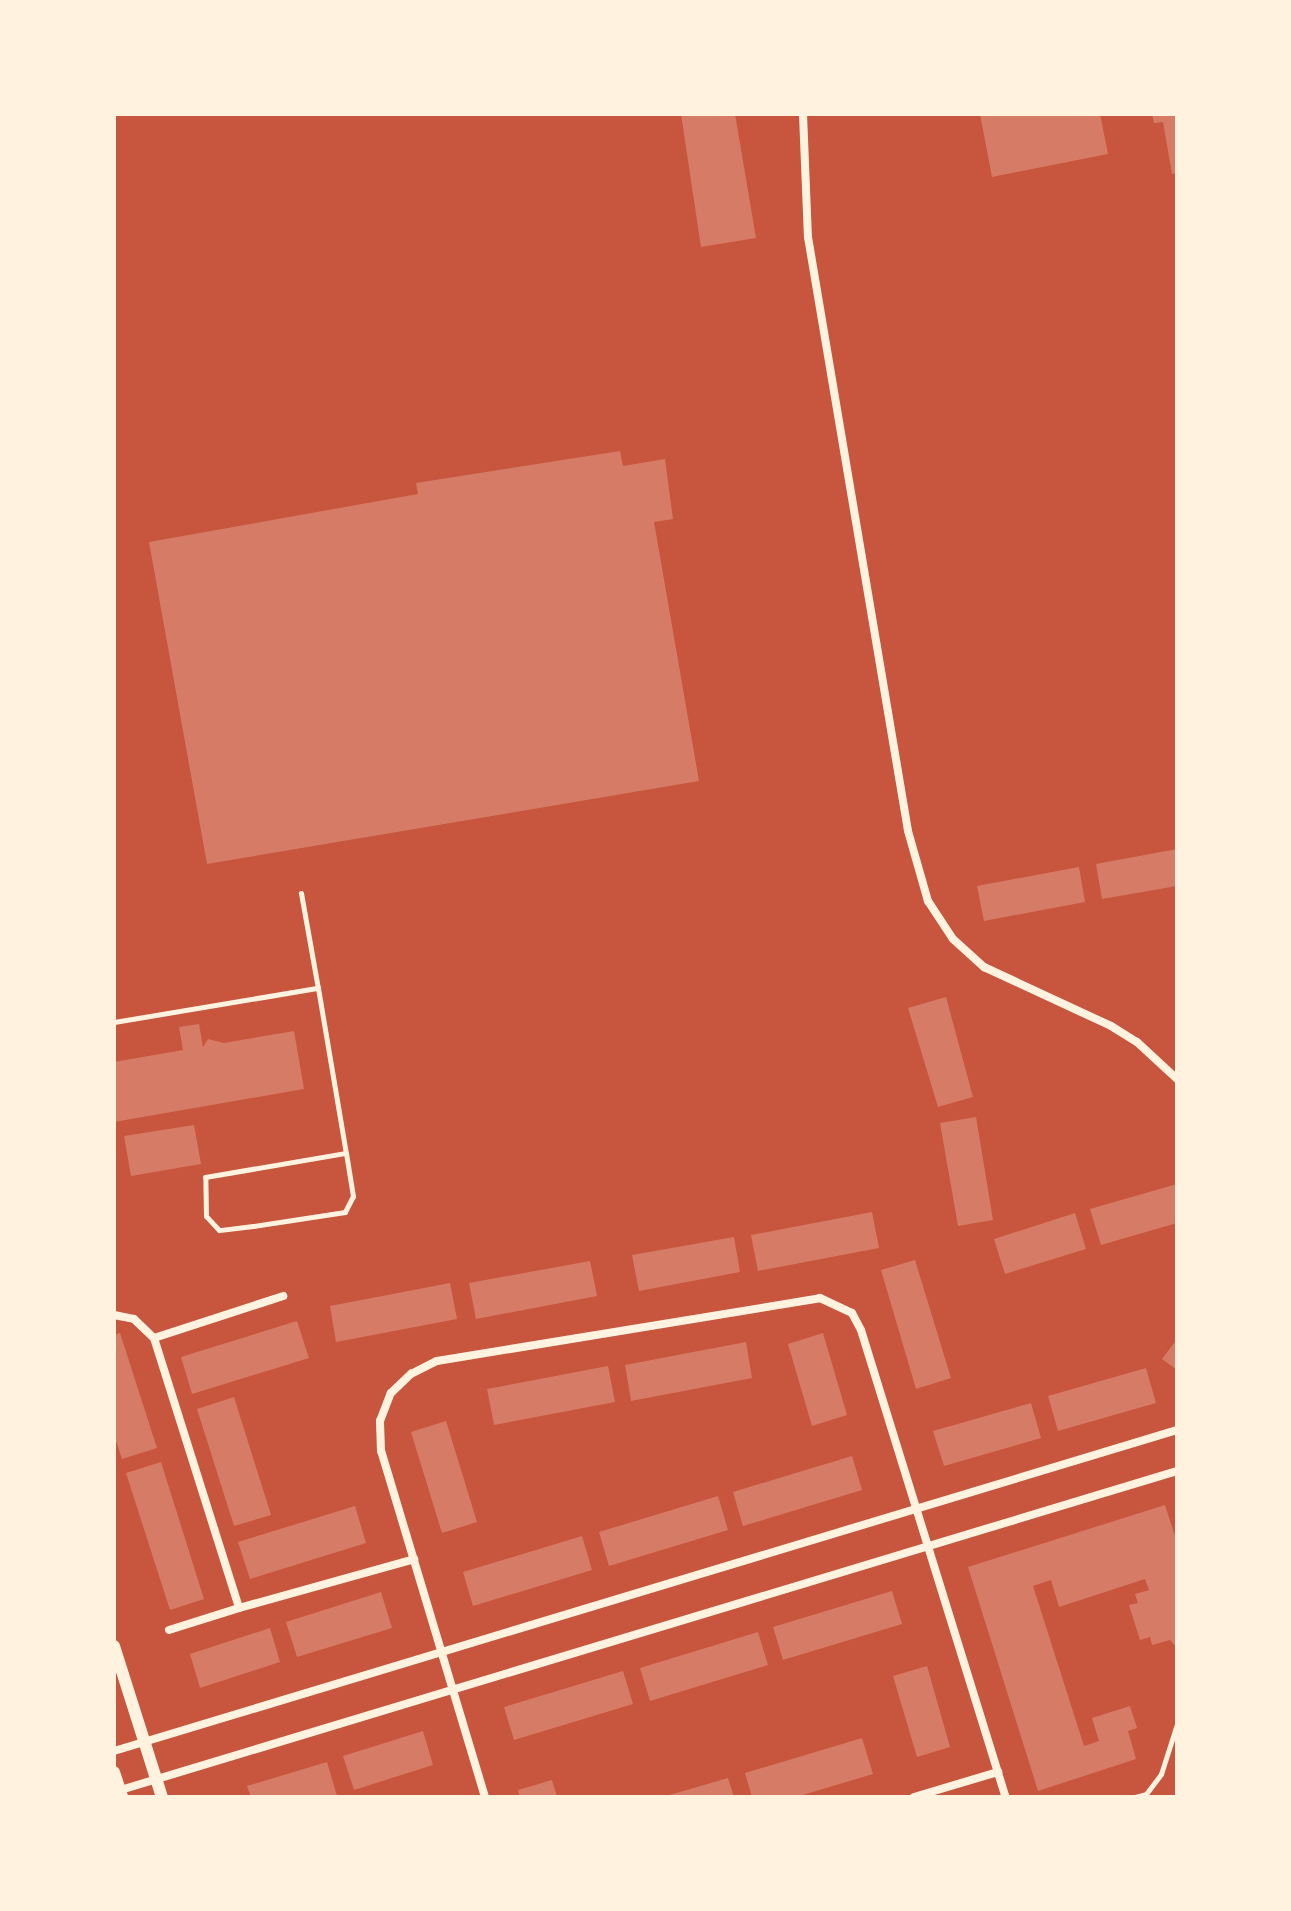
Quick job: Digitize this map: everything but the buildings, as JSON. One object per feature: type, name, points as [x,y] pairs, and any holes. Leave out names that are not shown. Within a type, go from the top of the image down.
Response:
[{"type":"street","points":[[803,114],[808,237],[908,831],[928,901],[953,939],[984,967],[1111,1026],[1137,1042],[1177,1079]]},
{"type":"street","points":[[154,1338],[283,1296]]},
{"type":"street","points":[[485,1797],[381,1451],[380,1421],[391,1393],[411,1374],[437,1361],[809,1299],[838,1303],[852,1313],[917,1508],[1006,1797]]},
{"type":"street","points":[[114,1315],[134,1319],[154,1338],[239,1608]]},
{"type":"street","points":[[114,1751],[441,1649],[1177,1430]]},
{"type":"street","points":[[114,1772],[119,1793],[928,1544],[1177,1471]]},
{"type":"street","points":[[169,1630],[414,1559]]},
{"type":"street","points":[[114,1646],[162,1797]]},
{"type":"street","points":[[914,1797],[998,1772]]},
{"type":"lane","points":[[301,893],[318,988],[346,1153],[353,1196],[345,1212],[219,1230],[206,1216],[205,1177],[346,1153]]},
{"type":"lane","points":[[114,1022],[318,988]]},
{"type":"lane","points":[[1135,1797],[1146,1794],[1161,1774],[1177,1724]]}]
